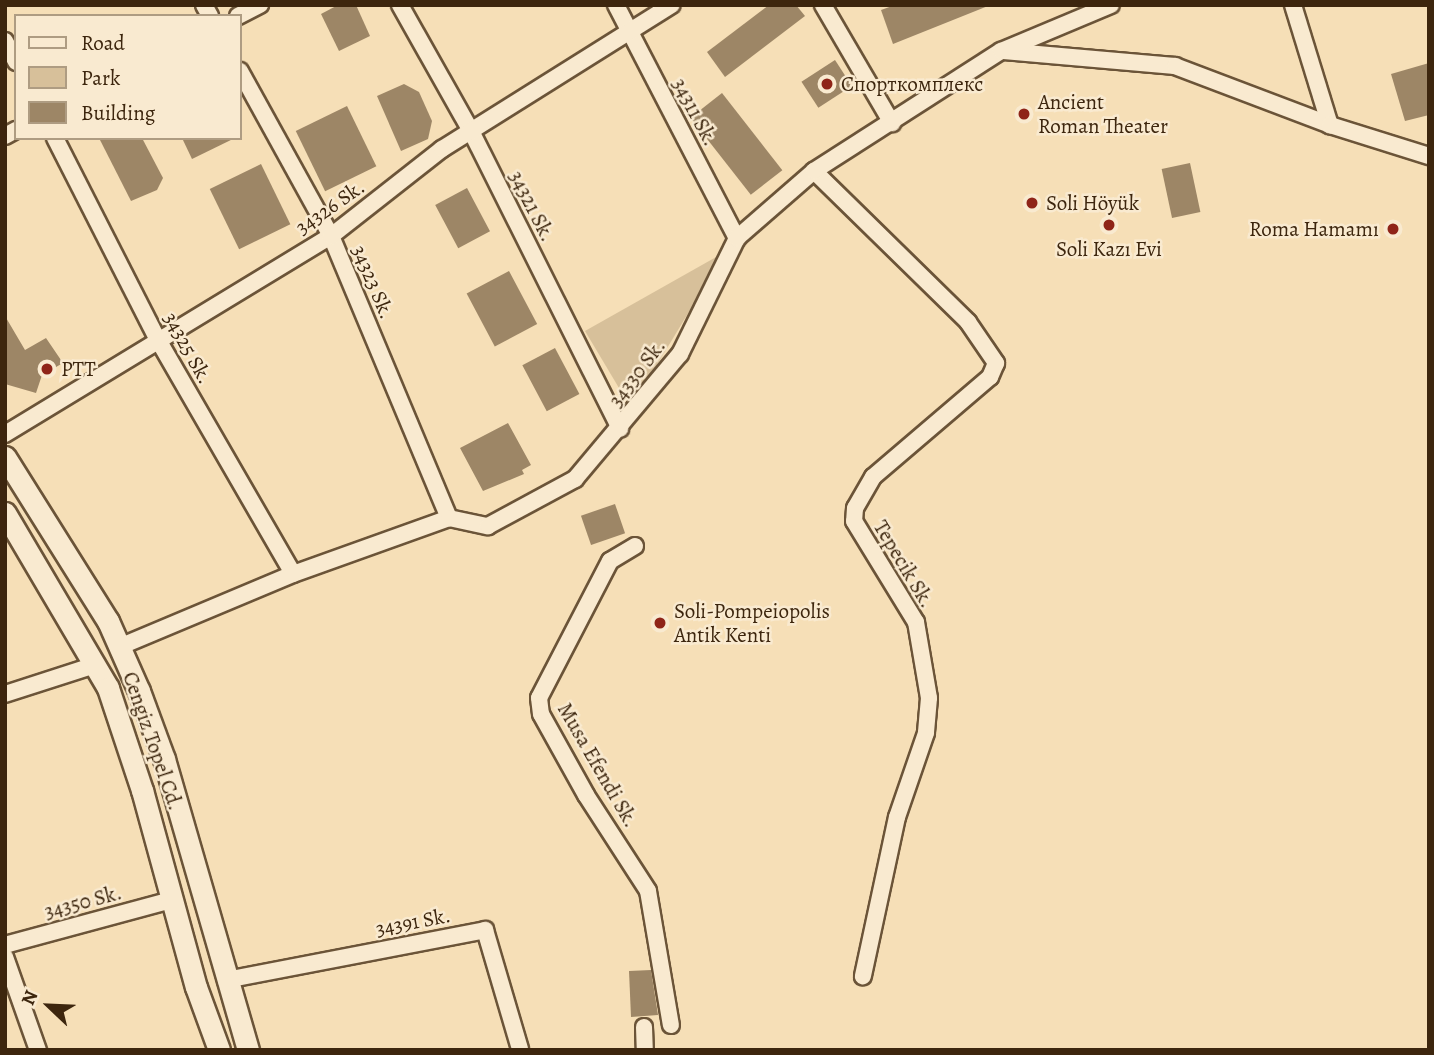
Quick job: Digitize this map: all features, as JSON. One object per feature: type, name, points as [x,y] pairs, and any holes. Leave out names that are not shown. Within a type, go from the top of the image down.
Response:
[{"type":"street","points":[[242,14],[260,5]]},
{"type":"street","name":"34321 Sk.","points":[[400,5],[471,131],[620,429]]},
{"type":"street","name":"34311 Sk.","points":[[615,5],[737,238]]},
{"type":"street","name":"34326 Sk.","points":[[5,434],[157,338],[331,236],[471,131],[672,5]]},
{"type":"street","points":[[823,5],[892,123]]},
{"type":"street","name":"34330 Sk.","points":[[449,518],[488,526],[575,479],[620,429],[680,354],[737,238],[814,172],[1001,51],[1111,5]]},
{"type":"street","points":[[1293,5],[1330,125]]},
{"type":"street","points":[[5,41],[14,58]]},
{"type":"street","points":[[1001,51],[1175,66],[1330,125],[1429,156]]},
{"type":"street","name":"34323 Sk.","points":[[242,75],[331,236],[449,518]]},
{"type":"street","name":"34325 Sk.","points":[[56,140],[157,338],[293,574]]},
{"type":"street","name":"Tepecik Sk.","points":[[814,172],[968,322],[996,363],[990,377],[873,477],[855,508],[854,521],[916,622],[929,698],[926,733],[897,817],[863,976]]},
{"type":"street","name":"Cengiz Topel Cd.","points":[[5,457],[120,646],[164,759],[248,1050]]},
{"type":"street","name":"Cengiz Topel Cd.","points":[[5,513],[108,688],[142,790],[172,900],[219,1050]]},
{"type":"street","points":[[120,646],[293,574],[449,518]]},
{"type":"street","name":"Musa Efendi Sk.","points":[[635,546],[610,561],[539,698],[541,714],[586,795],[648,891],[671,1025]]},
{"type":"street","points":[[5,694],[95,665]]},
{"type":"street","name":"34350 Sk.","points":[[5,945],[172,900]]},
{"type":"street","name":"34391 Sk.","points":[[226,980],[485,930],[520,1049]]},
{"type":"street","points":[[5,957],[38,1050]]},
{"type":"street","points":[[644,1027],[645,1050]]},
{"type":"green space","points":[[725,252],[640,393],[619,388],[585,331]]},
{"type":"building","points":[[338,5],[356,5],[370,36],[339,51],[321,14]]},
{"type":"building","points":[[769,5],[796,5],[805,16],[725,77],[707,52]]},
{"type":"building","points":[[895,5],[988,6],[893,44],[881,10]]},
{"type":"building","name":"Спорткомплекс","points":[[835,60],[852,86],[818,108],[801,82]]},
{"type":"building","points":[[1429,63],[1429,115],[1405,121],[1391,74]]},
{"type":"building","points":[[404,84],[419,92],[432,121],[428,139],[401,151],[377,96]]},
{"type":"building","points":[[722,93],[782,170],[751,195],[690,118]]},
{"type":"building","points":[[347,106],[376,166],[325,191],[296,131]]},
{"type":"building","points":[[100,140],[143,140],[163,178],[157,190],[131,201]]},
{"type":"building","points":[[183,140],[231,140],[192,159]]},
{"type":"building","points":[[1190,163],[1200,212],[1172,218],[1162,169]]},
{"type":"building","points":[[261,164],[290,224],[239,249],[210,189]]},
{"type":"building","points":[[467,188],[490,231],[458,248],[435,205]]},
{"type":"building","points":[[509,271],[537,324],[495,347],[467,294]]},
{"type":"building","points":[[5,316],[25,350],[46,338],[63,363],[42,375],[36,393],[5,384]]},
{"type":"building","points":[[555,348],[579,394],[547,411],[522,365]]},
{"type":"building","points":[[508,423],[531,465],[522,470],[524,474],[483,491],[460,448]]},
{"type":"building","points":[[615,504],[625,533],[591,545],[581,516]]},
{"type":"building","points":[[651,970],[658,1015],[631,1017],[629,971]]},
{"type":"place","name":"Спорткомплекс","points":[[827,84]]},
{"type":"place","name":"Ancient Roman Theater","points":[[1024,114]]},
{"type":"place","name":"Soli Höyük","points":[[1032,203]]},
{"type":"place","name":"Soli Kazı Evi","points":[[1109,225]]},
{"type":"place","name":"Roma Hamamı","points":[[1393,229]]},
{"type":"place","name":"PTT","points":[[47,369]]},
{"type":"place","name":"Soli-Pompeiopolis Antik Kenti","points":[[660,623]]}]
